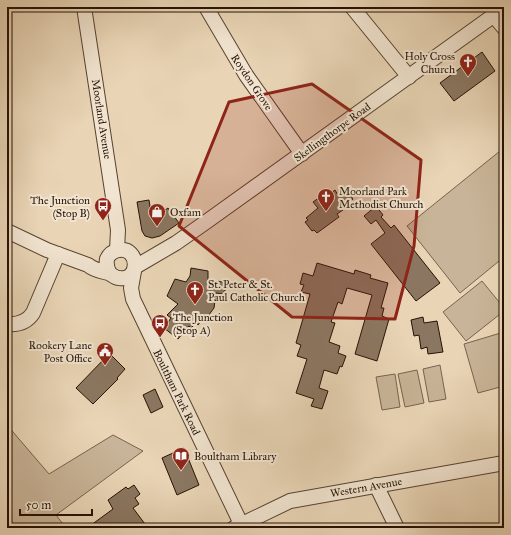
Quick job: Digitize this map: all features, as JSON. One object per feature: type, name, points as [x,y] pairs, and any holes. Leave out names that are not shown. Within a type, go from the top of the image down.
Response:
[{"type":"street","name":"Moorland Avenue","points":[[84,7],[118,230],[126,259]]},
{"type":"street","name":"Roydon Grove","points":[[206,7],[246,75],[302,154]]},
{"type":"street","points":[[352,7],[409,77]]},
{"type":"street","name":"Skellingthorpe Road","points":[[126,259],[159,253],[206,222],[502,10]]},
{"type":"street","points":[[502,10],[504,28]]},
{"type":"street","points":[[7,231],[58,254],[88,265],[93,269],[114,276],[127,277],[126,259]]},
{"type":"street","points":[[7,324],[26,321],[33,314],[58,254]]},
{"type":"street","points":[[88,265],[126,259]]},
{"type":"street","points":[[126,259],[106,265],[125,291],[133,299]]},
{"type":"street","points":[[126,259],[133,299]]},
{"type":"street","name":"Boultham Park Road","points":[[133,299],[239,527]]},
{"type":"street","name":"Western Avenue","points":[[239,527],[290,501],[504,463]]},
{"type":"street","points":[[376,485],[397,528]]},
{"type":"highlighted area","points":[[312,84],[421,160],[414,246],[395,319],[292,317],[179,226],[229,102]]},
{"type":"shaded area","points":[[500,151],[504,156],[504,257],[460,293],[407,226]]},
{"type":"shaded area","points":[[482,281],[504,308],[504,311],[466,341],[443,312]]},
{"type":"shaded area","points":[[504,332],[504,386],[478,393],[464,344]]},
{"type":"shaded area","points":[[440,365],[446,399],[429,402],[423,369]]},
{"type":"shaded area","points":[[417,370],[424,403],[405,407],[398,374]]},
{"type":"shaded area","points":[[395,374],[400,407],[382,410],[376,377]]},
{"type":"shaded area","points":[[7,425],[49,474],[113,435],[143,451],[56,515],[66,528],[7,528]]},
{"type":"building","name":"Holy Cross Church","points":[[482,52],[495,71],[454,101],[440,83]]},
{"type":"building","name":"Moorland Park Methodist Church","points":[[346,189],[353,199],[341,208],[343,210],[337,214],[339,217],[317,233],[314,230],[312,231],[305,222],[308,220],[306,218],[318,208],[313,202],[329,191],[331,193],[335,190],[338,195]]},
{"type":"building","name":"Oxfam","points":[[149,200],[152,219],[168,208],[179,223],[160,236],[152,238],[145,236],[142,231],[137,202]]},
{"type":"building","points":[[376,206],[383,215],[381,217],[391,228],[394,225],[440,283],[416,301],[371,244],[385,233],[376,220],[371,224],[364,216]]},
{"type":"building","points":[[317,263],[354,274],[355,270],[371,275],[370,278],[388,283],[381,308],[384,308],[382,316],[389,319],[377,361],[355,354],[372,295],[347,288],[342,304],[338,302],[331,322],[335,323],[329,342],[340,346],[338,353],[346,356],[342,367],[340,366],[337,374],[324,370],[319,388],[328,391],[322,409],[311,406],[314,399],[296,393],[307,359],[297,356],[301,345],[296,343],[310,294],[301,292],[304,285],[300,284],[303,273],[313,276]]},
{"type":"building","name":"St. Peter & St. Paul Catholic Church","points":[[191,268],[208,271],[208,280],[226,281],[230,287],[224,291],[223,294],[216,293],[214,308],[205,320],[203,318],[198,325],[196,323],[191,328],[189,326],[178,339],[164,328],[171,318],[167,315],[178,304],[167,296],[175,279],[186,282],[190,276]]},
{"type":"building","points":[[423,317],[424,323],[437,321],[443,352],[428,354],[427,347],[421,349],[419,335],[414,336],[411,320]]},
{"type":"building","points":[[107,356],[109,359],[112,356],[125,369],[117,378],[118,379],[93,404],[76,388]]},
{"type":"building","points":[[155,389],[163,407],[151,413],[143,395]]},
{"type":"building","name":"Boultham Library","points":[[184,448],[199,485],[177,495],[162,458]]},
{"type":"building","points":[[134,485],[140,494],[135,498],[139,504],[133,508],[145,524],[140,528],[122,528],[119,524],[114,528],[87,528],[113,509],[108,500],[126,487],[128,489]]},
{"type":"place","name":"Holy Cross Church","points":[[468,77]]},
{"type":"place","name":"Moorland Park Methodist Church","points":[[326,212]]},
{"type":"place","name":"The Junction (Stop B)","points":[[103,221]]},
{"type":"place","name":"Oxfam","points":[[157,227]]},
{"type":"place","name":"St. Peter & St. Paul Catholic Church","points":[[195,305]]},
{"type":"place","name":"The Junction (Stop A)","points":[[160,338]]},
{"type":"place","name":"Rookery Lane Post Office","points":[[105,366]]},
{"type":"place","name":"Boultham Library","points":[[181,471]]}]
